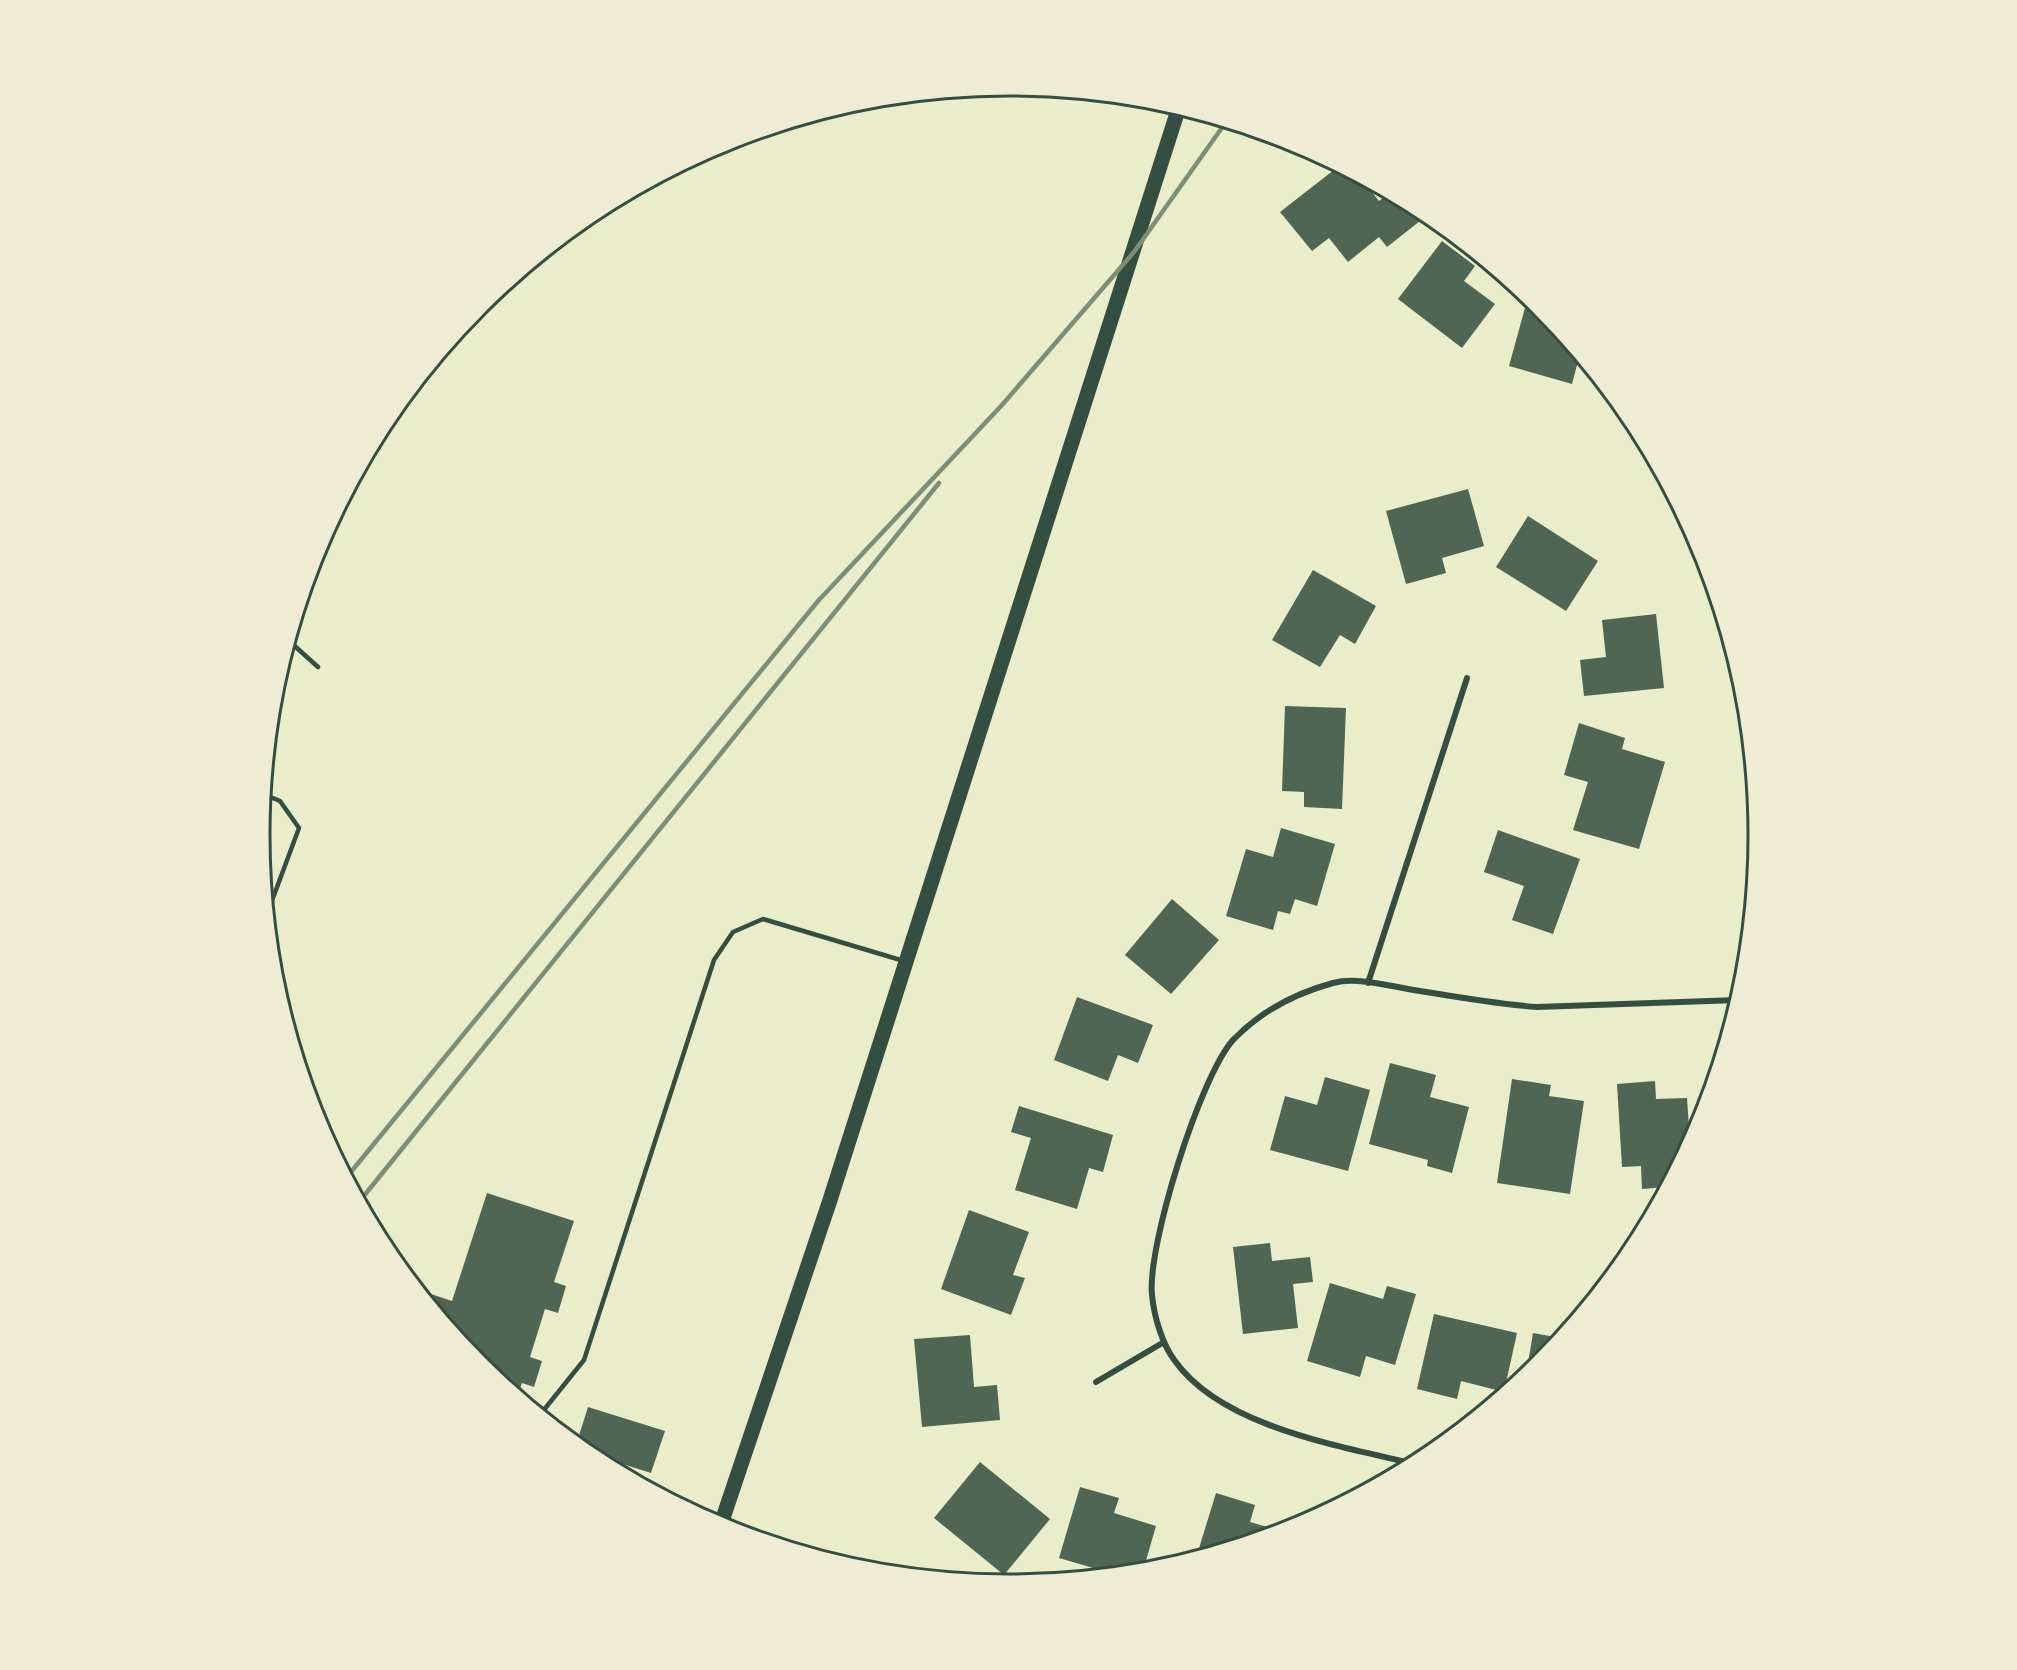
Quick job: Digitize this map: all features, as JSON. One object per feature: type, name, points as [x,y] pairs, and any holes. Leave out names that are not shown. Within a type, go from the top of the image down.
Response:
[{"type":"main road","points":[[723,1517],[906,962],[1176,115]]},
{"type":"street","points":[[1368,983],[1467,678]]},
{"type":"street","points":[[1401,1461],[1314,1439],[1266,1424],[1235,1410],[1196,1383],[1175,1362],[1164,1342],[1152,1295],[1158,1234],[1203,1092],[1221,1056],[1253,1022],[1290,999],[1336,982],[1368,983],[1508,1005],[1537,1007],[1728,1000]]},
{"type":"street","points":[[1096,1382],[1164,1342]]},
{"type":"lane","points":[[295,646],[318,667]]},
{"type":"lane","points":[[271,797],[279,801],[298,828],[273,898]]},
{"type":"lane","points":[[544,1409],[584,1360],[714,960],[733,932],[763,919],[906,962]]},
{"type":"building","points":[[1333,171],[1371,192],[1379,201],[1383,198],[1420,221],[1387,247],[1379,237],[1348,262],[1329,238],[1312,251],[1280,212]]},
{"type":"building","points":[[1442,241],[1475,266],[1464,281],[1495,304],[1462,348],[1398,299]]},
{"type":"building","points":[[1525,307],[1579,365],[1572,384],[1509,366]]},
{"type":"building","points":[[1468,489],[1484,546],[1442,558],[1446,573],[1406,584],[1386,511]]},
{"type":"building","points":[[1528,516],[1598,561],[1566,611],[1496,567]]},
{"type":"building","points":[[1313,570],[1376,606],[1355,644],[1340,635],[1320,667],[1272,640]]},
{"type":"building","points":[[1656,614],[1664,688],[1584,696],[1580,660],[1606,657],[1602,620]]},
{"type":"building","points":[[1285,706],[1346,708],[1342,809],[1304,807],[1304,792],[1282,791]]},
{"type":"building","points":[[1579,723],[1625,738],[1622,749],[1665,762],[1639,849],[1573,830],[1588,782],[1564,775]]},
{"type":"building","points":[[1281,828],[1335,844],[1317,906],[1295,899],[1290,914],[1278,911],[1273,930],[1226,916],[1246,849],[1273,857]]},
{"type":"building","points":[[1498,830],[1580,859],[1553,934],[1512,920],[1524,886],[1484,872]]},
{"type":"building","points":[[1172,899],[1219,940],[1171,994],[1125,955]]},
{"type":"building","points":[[1077,997],[1153,1025],[1138,1063],[1118,1055],[1108,1081],[1054,1060]]},
{"type":"building","points":[[1390,1063],[1436,1075],[1430,1097],[1469,1107],[1452,1173],[1427,1166],[1428,1160],[1369,1144]]},
{"type":"building","points":[[1325,1077],[1370,1090],[1348,1171],[1270,1150],[1285,1096],[1317,1105]]},
{"type":"building","points":[[1512,1079],[1551,1085],[1549,1096],[1584,1101],[1570,1194],[1497,1183]]},
{"type":"building","points":[[1655,1081],[1656,1099],[1687,1098],[1689,1123],[1657,1188],[1642,1189],[1641,1166],[1622,1167],[1617,1084]]},
{"type":"building","points":[[1019,1106],[1113,1135],[1103,1172],[1089,1168],[1077,1209],[1015,1190],[1031,1138],[1011,1132]]},
{"type":"building","points":[[487,1193],[574,1221],[554,1282],[566,1286],[558,1313],[545,1309],[530,1357],[542,1361],[534,1387],[522,1383],[520,1390],[486,1358],[429,1293],[452,1301]]},
{"type":"building","points":[[969,1210],[1029,1232],[1013,1275],[1025,1278],[1011,1315],[941,1289]]},
{"type":"building","points":[[1270,1243],[1272,1261],[1310,1257],[1313,1282],[1293,1284],[1298,1328],[1243,1334],[1233,1247]]},
{"type":"building","points":[[1330,1283],[1383,1299],[1387,1286],[1416,1294],[1395,1365],[1366,1356],[1360,1377],[1307,1361]]},
{"type":"building","points":[[1434,1314],[1517,1333],[1506,1381],[1497,1390],[1461,1381],[1457,1399],[1417,1389]]},
{"type":"building","points":[[1533,1333],[1551,1336],[1531,1358],[1528,1360]]},
{"type":"building","points":[[970,1335],[974,1387],[997,1385],[1000,1420],[922,1427],[914,1339]]},
{"type":"building","points":[[588,1407],[665,1431],[651,1473],[621,1464],[579,1435]]},
{"type":"building","points":[[980,1462],[1050,1519],[1005,1574],[934,1518]]},
{"type":"building","points":[[1080,1487],[1119,1498],[1114,1513],[1156,1526],[1146,1561],[1096,1569],[1059,1558]]},
{"type":"building","points":[[1216,1493],[1255,1505],[1250,1522],[1267,1527],[1246,1535],[1199,1549]]},
{"type":"railway","points":[[351,1172],[818,601],[1002,405],[1134,252],[1222,128]]},
{"type":"railway","points":[[364,1195],[939,483]]}]
